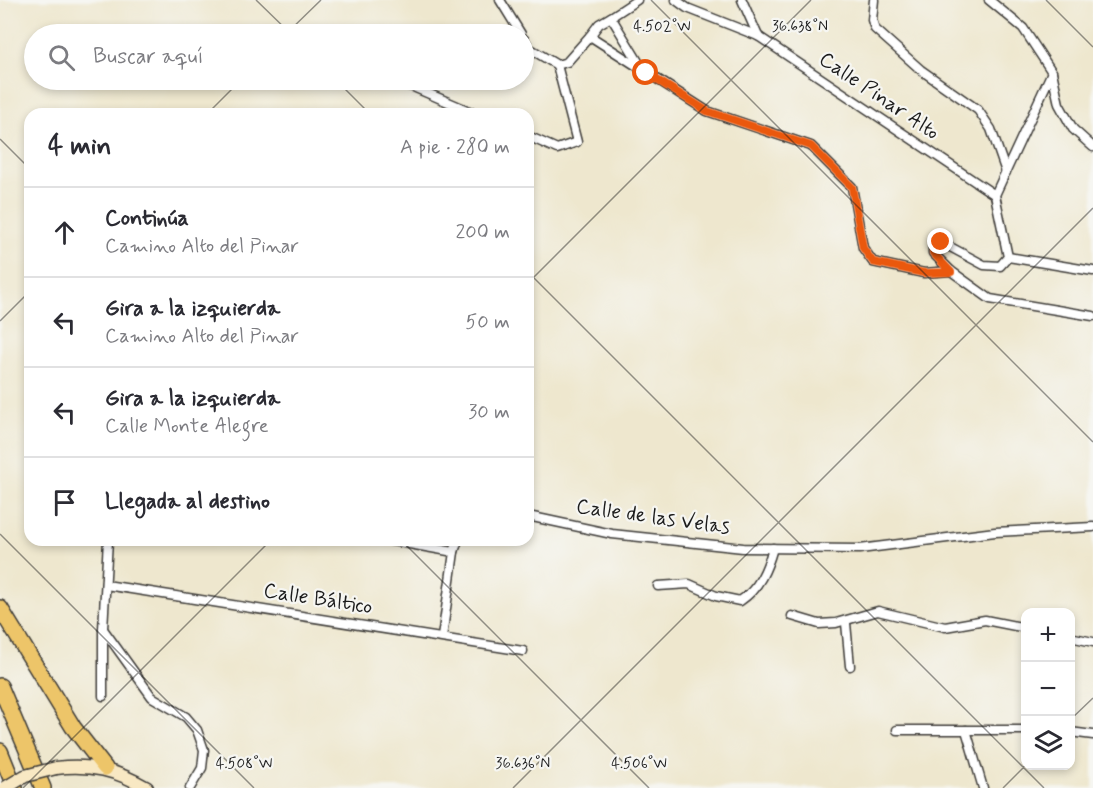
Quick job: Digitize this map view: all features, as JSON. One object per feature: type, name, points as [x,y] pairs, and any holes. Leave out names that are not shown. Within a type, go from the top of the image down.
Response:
[{"type":"highway","points":[[0,608],[73,727],[105,768]]},
{"type":"highway","points":[[0,686],[43,788]]},
{"type":"highway","points":[[0,751],[15,788]]},
{"type":"main road","points":[[4,788],[25,776],[56,768],[78,766],[105,768],[126,775],[147,788]]},
{"type":"street","points":[[500,0],[515,24]]},
{"type":"street","points":[[556,65],[567,62],[599,24],[637,0]]},
{"type":"street","name":"Calle Pinar Alto","points":[[676,0],[687,9],[758,36],[995,195]]},
{"type":"street","points":[[742,0],[758,36]]},
{"type":"street","points":[[874,0],[872,20],[875,29],[921,70],[978,110],[991,129],[1005,172]]},
{"type":"street","points":[[988,0],[1023,28],[1052,72],[1057,84],[1059,104],[1072,129],[1093,147]]},
{"type":"street","points":[[611,17],[646,73]]},
{"type":"street","points":[[590,36],[707,111],[811,146],[852,187],[863,248],[873,262],[924,273],[951,272]]},
{"type":"street","points":[[534,51],[556,65],[577,142],[557,149],[534,139]]},
{"type":"street","points":[[1008,257],[995,195],[1052,72]]},
{"type":"street","points":[[420,90],[463,108]]},
{"type":"street","points":[[1008,257],[1000,266],[984,264],[941,242],[933,243],[933,253],[951,272],[990,299],[1093,316]]},
{"type":"street","points":[[1008,257],[1093,271]]},
{"type":"street","name":"Calle de las Velas","points":[[534,517],[612,534],[743,548],[860,549],[995,532],[1093,527]]},
{"type":"street","points":[[103,696],[103,629],[108,546]]},
{"type":"street","points":[[420,546],[454,552]]},
{"type":"street","points":[[442,637],[456,546]]},
{"type":"street","points":[[658,586],[689,584],[716,596],[740,601],[752,593],[768,566],[773,548]]},
{"type":"street","name":"Calle Báltico","points":[[106,585],[523,651]]},
{"type":"street","points":[[792,616],[819,624],[846,622],[878,611],[945,627],[985,620],[1021,627]]},
{"type":"street","points":[[846,622],[850,666]]},
{"type":"street","points":[[103,629],[152,697],[186,717],[197,730],[204,750],[202,768],[189,787]]},
{"type":"street","points":[[1075,638],[1093,642]]},
{"type":"street","points":[[897,730],[1021,730]]},
{"type":"street","points":[[966,730],[983,788]]},
{"type":"street","points":[[1075,733],[1093,735]]},
{"type":"route","points":[[646,73],[707,111],[811,146],[852,187],[863,248],[873,262],[924,273],[951,272],[933,253],[933,243],[941,242]]}]
